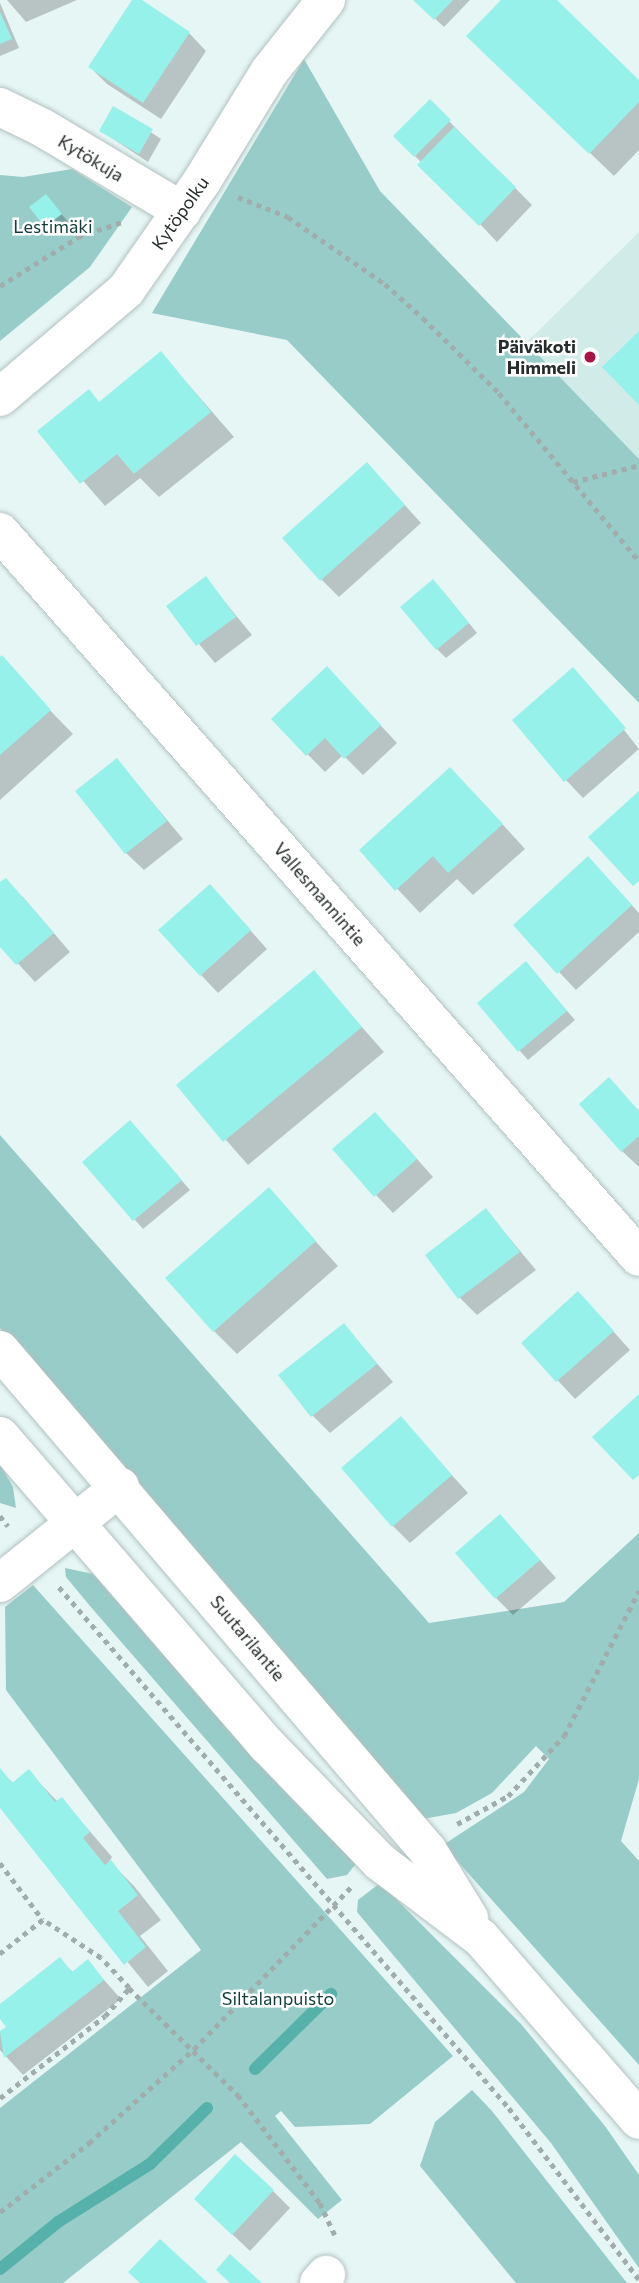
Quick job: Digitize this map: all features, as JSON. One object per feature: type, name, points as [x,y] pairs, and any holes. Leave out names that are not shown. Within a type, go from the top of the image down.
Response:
[{"type":"street","name":"Kytöpolku","points":[[0,397],[126,290],[192,196],[269,72],[326,0]]},
{"type":"street","name":"Kytökuja","points":[[0,107],[192,196]]},
{"type":"street","name":"Vallesmannintie","points":[[0,533],[639,1257]]},
{"type":"street","name":"Suutarilantie","points":[[0,1350],[120,1487],[428,1851],[481,1938],[639,2120]]},
{"type":"street","name":"Suutarilantie","points":[[0,1436],[176,1645],[380,1862],[481,1938]]},
{"type":"street","points":[[0,1583],[120,1487]]},
{"type":"path","points":[[192,196],[288,217],[385,284],[499,393],[639,561]]},
{"type":"path","points":[[0,286],[78,237],[133,220]]},
{"type":"path","points":[[573,482],[639,465]]},
{"type":"path","points":[[34,1557],[509,2108],[639,2279]]},
{"type":"path","points":[[508,1796],[564,1736],[639,1591]]},
{"type":"path","points":[[0,1863],[43,1920],[101,1958],[238,2095],[326,2213],[337,2233],[322,2279]]},
{"type":"path","points":[[0,2212],[89,2143],[194,2049],[332,1903]]},
{"type":"path","points":[[0,1954],[43,1920]]},
{"type":"path","points":[[0,2098],[105,2016],[129,1988]]},
{"type":"shaded area","name":"Päiväkoti Himmeli","points":[[639,232],[639,459],[526,343]]},
{"type":"green space","points":[[304,59],[380,191],[639,459],[639,703],[287,340],[152,313]]},
{"type":"green space","name":"Lestimäki","points":[[72,169],[132,207],[90,267],[0,341],[0,175],[23,177]]},
{"type":"green space","points":[[0,1135],[429,1623],[564,1602],[639,1533],[639,1779],[621,1841],[639,1861],[639,2065],[443,1845],[524,1792],[549,1759],[536,1746],[492,1793],[456,1813],[423,1819],[0,1328]]},
{"type":"green space","points":[[0,1464],[13,1487],[16,1508],[0,1503]]},
{"type":"green space","points":[[65,1568],[93,1574],[212,1711],[358,1861],[347,1875],[327,1879],[90,1606],[66,1577]]},
{"type":"green space","name":"Siltalanpuisto","points":[[33,1585],[453,2056],[370,2124],[295,2127],[281,2111],[275,2116],[342,2200],[318,2219],[241,2142],[63,2283],[0,2283],[0,2108],[201,1950],[6,1690],[5,1607]]},
{"type":"green space","points":[[380,1883],[521,2024],[605,2126],[639,2175],[639,2268],[551,2143],[357,1912],[358,1900]]},
{"type":"green space","points":[[472,2090],[492,2111],[627,2283],[516,2283],[420,2166],[435,2122]]},
{"type":"building","points":[[132,0],[142,0],[190,32],[143,103],[88,67]]},
{"type":"building","points":[[413,0],[453,0],[434,20]]},
{"type":"building","points":[[501,0],[557,0],[639,80],[639,102],[589,154],[466,36]]},
{"type":"building","points":[[0,12],[12,39],[0,44]]},
{"type":"building","points":[[430,99],[451,120],[414,157],[393,136]]},
{"type":"building","points":[[113,106],[153,129],[139,154],[99,131]]},
{"type":"building","points":[[454,127],[516,187],[479,226],[417,165]]},
{"type":"building","points":[[46,194],[62,214],[45,227],[29,207]]},
{"type":"building","points":[[639,331],[639,405],[602,367]]},
{"type":"building","points":[[161,351],[211,412],[134,474],[117,454],[80,484],[37,431],[89,389],[99,402]]},
{"type":"building","points":[[367,462],[405,505],[320,581],[282,538]]},
{"type":"building","points":[[206,576],[236,617],[196,646],[166,606]]},
{"type":"building","points":[[433,579],[469,623],[436,650],[400,607]]},
{"type":"building","points":[[2,655],[51,710],[0,755],[0,657]]},
{"type":"building","points":[[327,666],[381,725],[344,759],[325,738],[306,756],[271,719]]},
{"type":"building","points":[[573,667],[626,728],[564,782],[512,720]]},
{"type":"building","points":[[117,758],[167,821],[125,854],[75,791]]},
{"type":"building","points":[[450,767],[503,824],[448,873],[433,856],[395,891],[359,850]]},
{"type":"building","points":[[639,791],[639,881],[633,886],[588,837]]},
{"type":"building","points":[[588,856],[632,905],[557,974],[513,925]]},
{"type":"building","points":[[6,878],[54,933],[16,965],[0,947],[0,882]]},
{"type":"building","points":[[210,884],[251,930],[200,976],[158,930]]},
{"type":"building","points":[[526,961],[567,1011],[518,1052],[477,1003]]},
{"type":"building","points":[[314,970],[362,1027],[223,1142],[176,1085]]},
{"type":"building","points":[[609,1077],[639,1111],[639,1136],[621,1152],[579,1104]]},
{"type":"building","points":[[375,1112],[417,1159],[374,1197],[332,1149]]},
{"type":"building","points":[[130,1120],[182,1180],[133,1221],[82,1162]]},
{"type":"building","points":[[269,1187],[316,1241],[213,1332],[165,1278]]},
{"type":"building","points":[[486,1208],[520,1252],[458,1299],[425,1255]]},
{"type":"building","points":[[578,1291],[614,1331],[556,1382],[521,1343]]},
{"type":"building","points":[[344,1323],[377,1364],[311,1417],[278,1375]]},
{"type":"building","points":[[639,1394],[639,1475],[633,1480],[592,1437]]},
{"type":"building","points":[[401,1416],[452,1475],[392,1527],[341,1468]]},
{"type":"building","points":[[500,1514],[540,1560],[495,1599],[455,1553]]},
{"type":"building","points":[[0,1768],[12,1783],[29,1769],[55,1802],[62,1797],[90,1832],[83,1838],[105,1865],[111,1860],[138,1895],[118,1911],[146,1947],[124,1965],[0,1808]]},
{"type":"building","points":[[60,1957],[72,1972],[88,1959],[104,1980],[4,2058],[0,2031],[6,2027],[0,2019],[0,2004]]},
{"type":"building","points":[[235,2154],[274,2190],[232,2235],[194,2199]]},
{"type":"building","points":[[160,2239],[208,2283],[140,2283],[128,2272]]},
{"type":"building","points":[[230,2254],[262,2283],[230,2283],[216,2270]]},
{"type":"waterway","points":[[255,2069],[331,1994]]},
{"type":"waterway","points":[[0,2269],[58,2222],[150,2164],[207,2108]]},
{"type":"place","name":"Päiväkoti Himmeli","points":[[590,357]]}]
